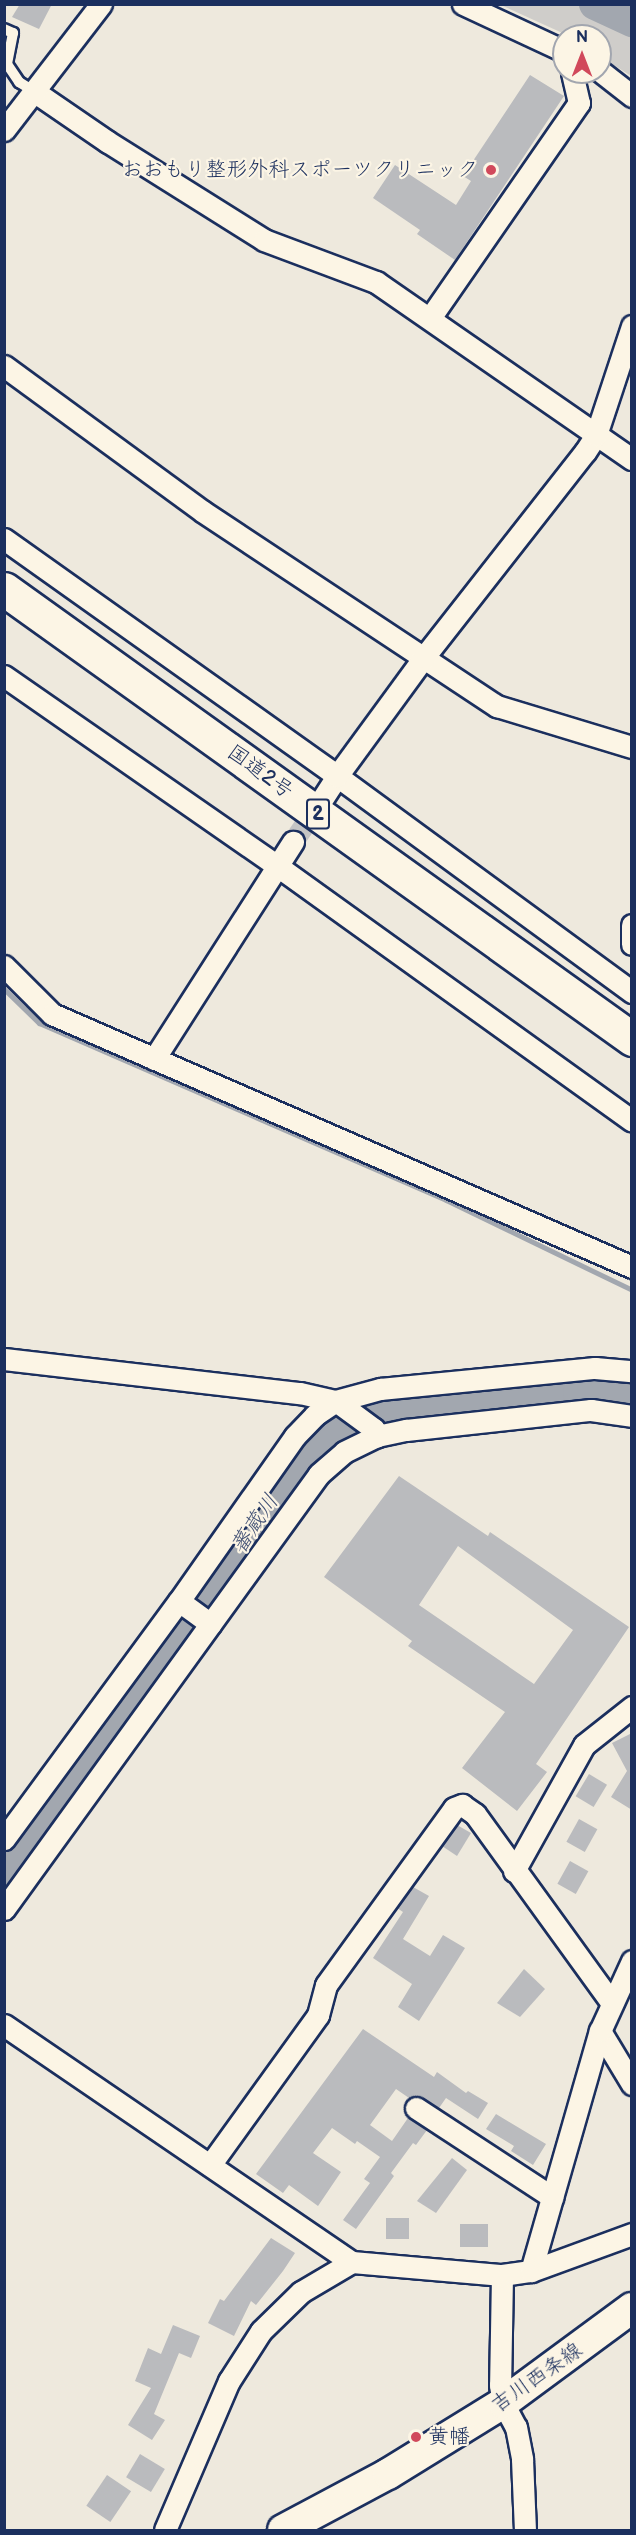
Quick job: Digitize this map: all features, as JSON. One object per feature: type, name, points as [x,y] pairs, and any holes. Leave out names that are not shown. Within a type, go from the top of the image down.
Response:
[{"type":"highway","name":"国道2号","points":[[4,589],[632,1040]]},
{"type":"main road","name":"吉川西条線","points":[[283,2530],[388,2474],[503,2403],[632,2308]]},
{"type":"street","points":[[4,130],[101,4]]},
{"type":"street","points":[[463,4],[552,45]]},
{"type":"street","points":[[612,80],[632,96]]},
{"type":"street","points":[[430,318],[579,103],[575,84]]},
{"type":"street","points":[[35,92],[108,142],[264,240],[375,282],[632,459]]},
{"type":"street","points":[[319,804],[424,657],[585,452],[596,435],[632,326]]},
{"type":"street","points":[[4,366],[202,511],[497,706],[632,747]]},
{"type":"street","points":[[4,539],[337,776],[632,992]]},
{"type":"street","points":[[4,676],[276,865],[632,1121]]},
{"type":"street","points":[[154,1059],[276,865],[293,842]]},
{"type":"street","points":[[632,925],[632,944]]},
{"type":"street","points":[[4,966],[52,1014],[632,1267]]},
{"type":"street","points":[[4,1359],[300,1393],[337,1402],[376,1432]]},
{"type":"street","points":[[4,1839],[179,1601],[295,1436],[315,1415],[337,1402],[392,1388],[596,1368],[632,1371]]},
{"type":"street","points":[[4,1910],[208,1622],[319,1474],[344,1452],[376,1432],[591,1410],[632,1416]]},
{"type":"street","points":[[179,1601],[208,1622]]},
{"type":"street","points":[[514,1871],[584,1745],[632,1707]]},
{"type":"street","points":[[210,2165],[318,2015],[327,1985],[454,1808],[462,1805],[475,1814],[514,1871],[612,2003]]},
{"type":"street","points":[[531,2271],[600,2031],[632,1961]]},
{"type":"street","points":[[4,2025],[352,2262],[502,2275],[531,2271],[632,2234]]},
{"type":"street","points":[[600,2031],[632,2084]]},
{"type":"street","points":[[416,2108],[552,2197]]},
{"type":"street","points":[[165,2530],[229,2381],[261,2331],[301,2292],[352,2262]]},
{"type":"street","points":[[502,2275],[500,2385],[503,2403],[516,2427],[522,2459],[525,2530]]},
{"type":"lane","points":[[4,29],[13,33],[7,64],[19,82],[35,92]]},
{"type":"shaded area","points":[[501,5],[631,5],[631,76],[612,64],[612,24],[552,24],[552,28]]},
{"type":"building","points":[[20,4],[52,4],[39,29],[12,17]]},
{"type":"building","name":"おおもり整形外科スポーツクリニック","points":[[530,75],[564,96],[455,260],[417,234],[420,230],[373,198],[395,165],[456,205],[471,181],[463,176]]},
{"type":"building","points":[[399,1476],[488,1536],[490,1532],[629,1627],[536,1764],[547,1772],[517,1811],[462,1768],[505,1712],[408,1646],[412,1641],[324,1577]],"holes":[[[458,1546],[573,1630],[534,1684],[419,1605]]]},
{"type":"building","points":[[632,1733],[632,1810],[611,1797],[627,1771],[612,1743]]},
{"type":"building","points":[[589,1774],[607,1785],[594,1807],[576,1796]]},
{"type":"building","points":[[579,1819],[597,1829],[585,1852],[566,1842]]},
{"type":"building","points":[[457,1825],[471,1833],[457,1856],[442,1846]]},
{"type":"building","points":[[570,1861],[588,1871],[576,1894],[557,1884]]},
{"type":"building","points":[[413,1887],[429,1896],[403,1939],[430,1956],[443,1935],[465,1948],[419,2021],[398,2007],[412,1984],[373,1958],[403,1912],[397,1908]]},
{"type":"building","points":[[524,1969],[545,1989],[520,2017],[497,2003]]},
{"type":"building","points":[[363,2029],[434,2077],[437,2072],[466,2093],[468,2091],[488,2103],[478,2119],[446,2098],[439,2108],[422,2097],[409,2098],[396,2089],[370,2125],[392,2141],[408,2118],[427,2130],[416,2145],[413,2143],[391,2173],[394,2176],[356,2229],[343,2220],[370,2183],[364,2179],[380,2157],[357,2141],[355,2144],[332,2128],[313,2153],[341,2172],[318,2206],[289,2185],[283,2193],[256,2174]]},
{"type":"building","points":[[496,2114],[546,2144],[533,2165],[511,2151],[514,2146],[486,2129]]},
{"type":"building","points":[[452,2158],[467,2170],[436,2213],[417,2201]]},
{"type":"building","points":[[386,2218],[409,2218],[409,2239],[386,2239]]},
{"type":"building","points":[[460,2224],[488,2224],[488,2247],[460,2247]]},
{"type":"building","points":[[271,2238],[295,2253],[283,2271],[256,2305],[251,2301],[234,2336],[208,2323],[220,2299],[224,2301]]},
{"type":"building","points":[[173,2325],[200,2336],[191,2358],[179,2353],[154,2414],[165,2420],[152,2440],[128,2425],[151,2388],[135,2381],[148,2348],[161,2354]]},
{"type":"building","points":[[140,2454],[165,2469],[151,2492],[126,2477]]},
{"type":"building","points":[[107,2475],[131,2491],[110,2522],[86,2506]]},
{"type":"waterway","points":[[595,4],[632,21]]},
{"type":"waterway","points":[[4,989],[39,1023],[446,1200],[632,1290]]},
{"type":"waterway","name":"蕃蔵川","points":[[4,1869],[240,1547],[310,1443],[340,1426],[393,1414],[579,1393],[632,1396]]},
{"type":"tunnel","points":[[293,842],[319,804]]},
{"type":"place","name":"おおもり整形外科スポーツクリニック","points":[[491,170]]},
{"type":"place","name":"黄幡","points":[[416,2437]]}]
